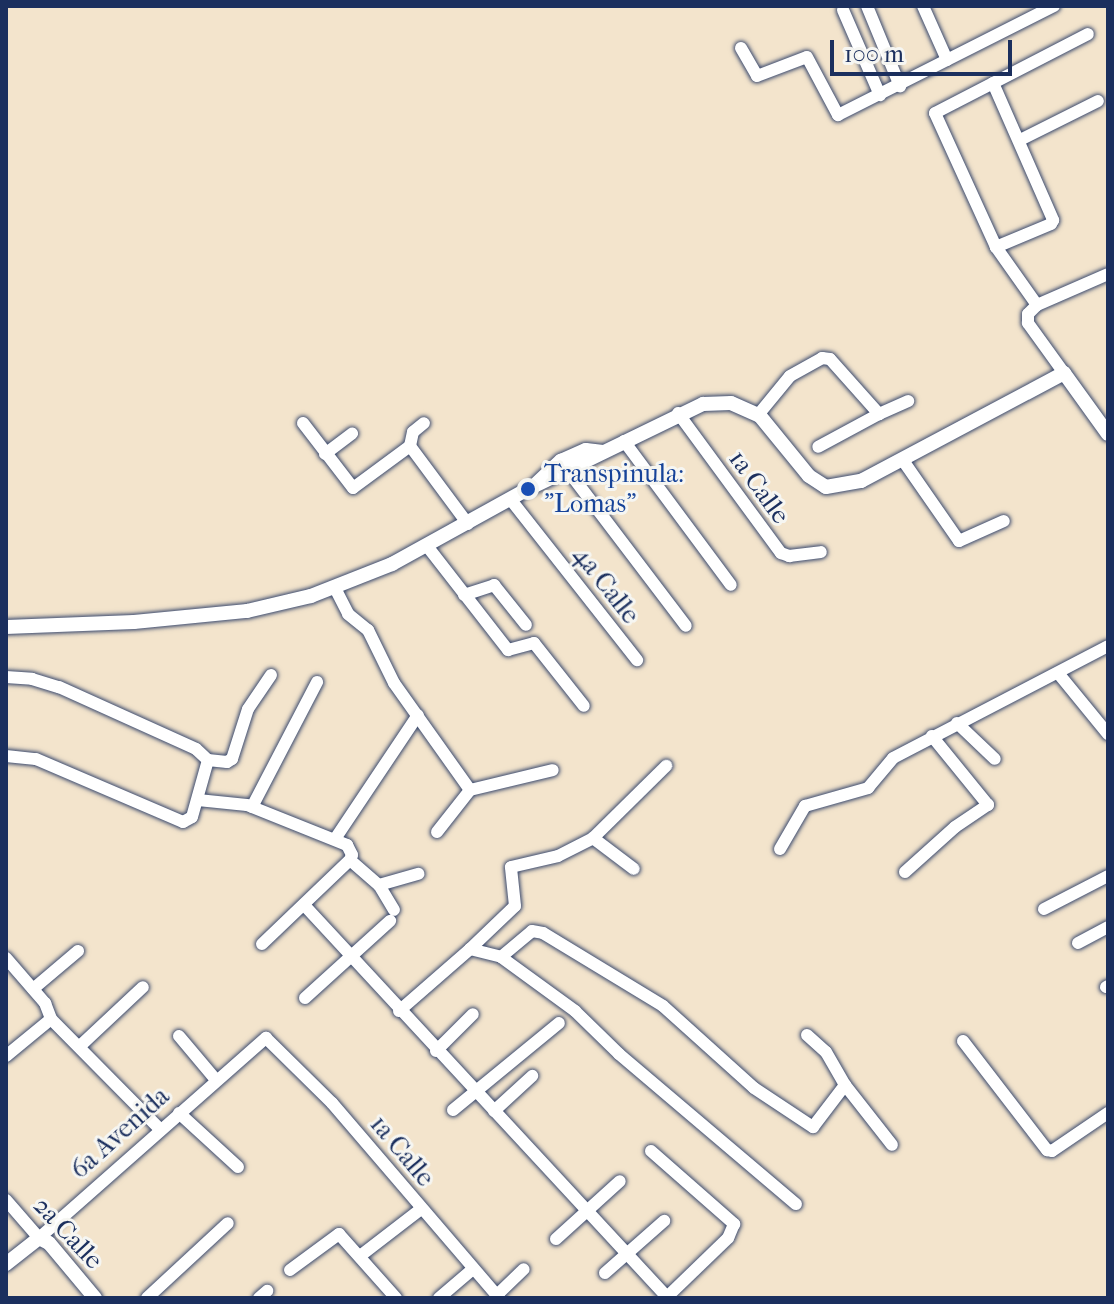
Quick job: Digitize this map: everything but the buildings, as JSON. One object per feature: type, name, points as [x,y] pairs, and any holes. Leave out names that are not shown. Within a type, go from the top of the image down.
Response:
[{"type":"street","points":[[867,6],[900,86]]},
{"type":"street","points":[[923,6],[947,60]]},
{"type":"street","points":[[741,48],[757,76],[808,57],[837,115],[1054,6]]},
{"type":"street","points":[[843,10],[880,95]]},
{"type":"street","points":[[1037,305],[996,247],[935,116],[939,109],[1088,34]]},
{"type":"street","points":[[993,83],[1020,140],[1052,221],[996,247]]},
{"type":"street","points":[[1020,140],[1098,101]]},
{"type":"street","points":[[1108,274],[1037,305],[1028,314],[1027,321],[1108,434]]},
{"type":"street","points":[[758,415],[784,381],[825,357],[879,414]]},
{"type":"street","points":[[6,627],[134,622],[247,611],[335,588],[427,546],[678,413],[719,401],[758,415],[809,476],[826,487],[861,481],[1064,373]]},
{"type":"street","points":[[818,447],[908,401]]},
{"type":"street","name":"1a Calle","points":[[678,413],[781,553],[789,556],[821,552]]},
{"type":"street","points":[[303,423],[348,486],[355,488],[410,446],[413,432],[424,423]]},
{"type":"street","points":[[325,454],[352,434]]},
{"type":"street","points":[[624,441],[731,585]]},
{"type":"street","points":[[410,446],[468,524]]},
{"type":"street","points":[[534,487],[561,461],[586,450],[603,452]]},
{"type":"street","points":[[902,459],[959,541],[1004,521]]},
{"type":"street","points":[[569,472],[686,626]]},
{"type":"street","name":"4a Calle","points":[[511,500],[637,660]]},
{"type":"street","points":[[427,546],[509,651],[534,643],[584,706]]},
{"type":"street","points":[[464,595],[494,585],[526,625]]},
{"type":"street","points":[[335,588],[349,616],[368,630],[384,668],[470,790]]},
{"type":"street","points":[[780,849],[805,806],[868,788],[893,758],[1108,646]]},
{"type":"street","points":[[1058,673],[1106,728]]},
{"type":"street","points":[[6,677],[32,679],[59,687],[196,749],[208,760],[232,759],[248,709],[271,675]]},
{"type":"street","points":[[252,807],[317,682]]},
{"type":"street","points":[[335,839],[418,715]]},
{"type":"street","points":[[957,723],[995,759]]},
{"type":"street","points":[[905,872],[955,827],[988,805],[932,736]]},
{"type":"street","points":[[6,756],[36,759],[177,821],[190,820],[208,760]]},
{"type":"street","points":[[399,1011],[515,906],[511,867],[553,858],[593,838],[666,766]]},
{"type":"street","points":[[437,832],[470,790],[553,770]]},
{"type":"street","points":[[198,800],[252,807],[335,839],[350,848],[350,860],[262,944]]},
{"type":"street","points":[[593,838],[634,869]]},
{"type":"street","points":[[305,998],[392,915],[379,885],[350,860]]},
{"type":"street","points":[[379,885],[418,874]]},
{"type":"street","points":[[1044,909],[1108,876]]},
{"type":"street","points":[[305,906],[436,1051],[668,1298],[728,1238],[734,1224],[651,1151]]},
{"type":"street","points":[[1078,943],[1108,927]]},
{"type":"street","points":[[501,957],[532,931],[543,933],[663,1006],[754,1088],[813,1127],[845,1085]]},
{"type":"street","points":[[470,949],[501,957],[528,980],[575,1011],[621,1056],[796,1204]]},
{"type":"street","points":[[33,989],[78,951]]},
{"type":"street","points":[[6,958],[33,989],[51,1019],[160,1129]]},
{"type":"street","points":[[80,1046],[143,987]]},
{"type":"street","points":[[436,1051],[473,1014]]},
{"type":"street","points":[[8,1051],[51,1019]]},
{"type":"street","points":[[453,1110],[559,1023]]},
{"type":"street","points":[[807,1035],[822,1046],[845,1085],[892,1145]]},
{"type":"street","points":[[179,1036],[216,1080]]},
{"type":"street","name":"1a Calle","points":[[266,1038],[332,1103],[498,1296]]},
{"type":"street","name":"6a Avenida","points":[[6,1264],[266,1038]]},
{"type":"street","points":[[963,1041],[1047,1150],[1052,1151],[1108,1113]]},
{"type":"street","points":[[494,1111],[532,1076]]},
{"type":"street","points":[[179,1113],[238,1167]]},
{"type":"street","points":[[556,1239],[620,1181]]},
{"type":"street","name":"2a Calle","points":[[6,1200],[39,1238],[49,1243],[95,1298]]},
{"type":"street","points":[[360,1256],[421,1209]]},
{"type":"street","points":[[605,1273],[664,1221]]},
{"type":"street","points":[[147,1298],[228,1223]]},
{"type":"street","points":[[290,1270],[336,1234],[360,1256],[396,1298]]},
{"type":"street","points":[[439,1298],[473,1269]]},
{"type":"street","points":[[498,1296],[524,1269]]},
{"type":"place","name":"Transpinula: \"Lomas\"","points":[[528,489]]}]
